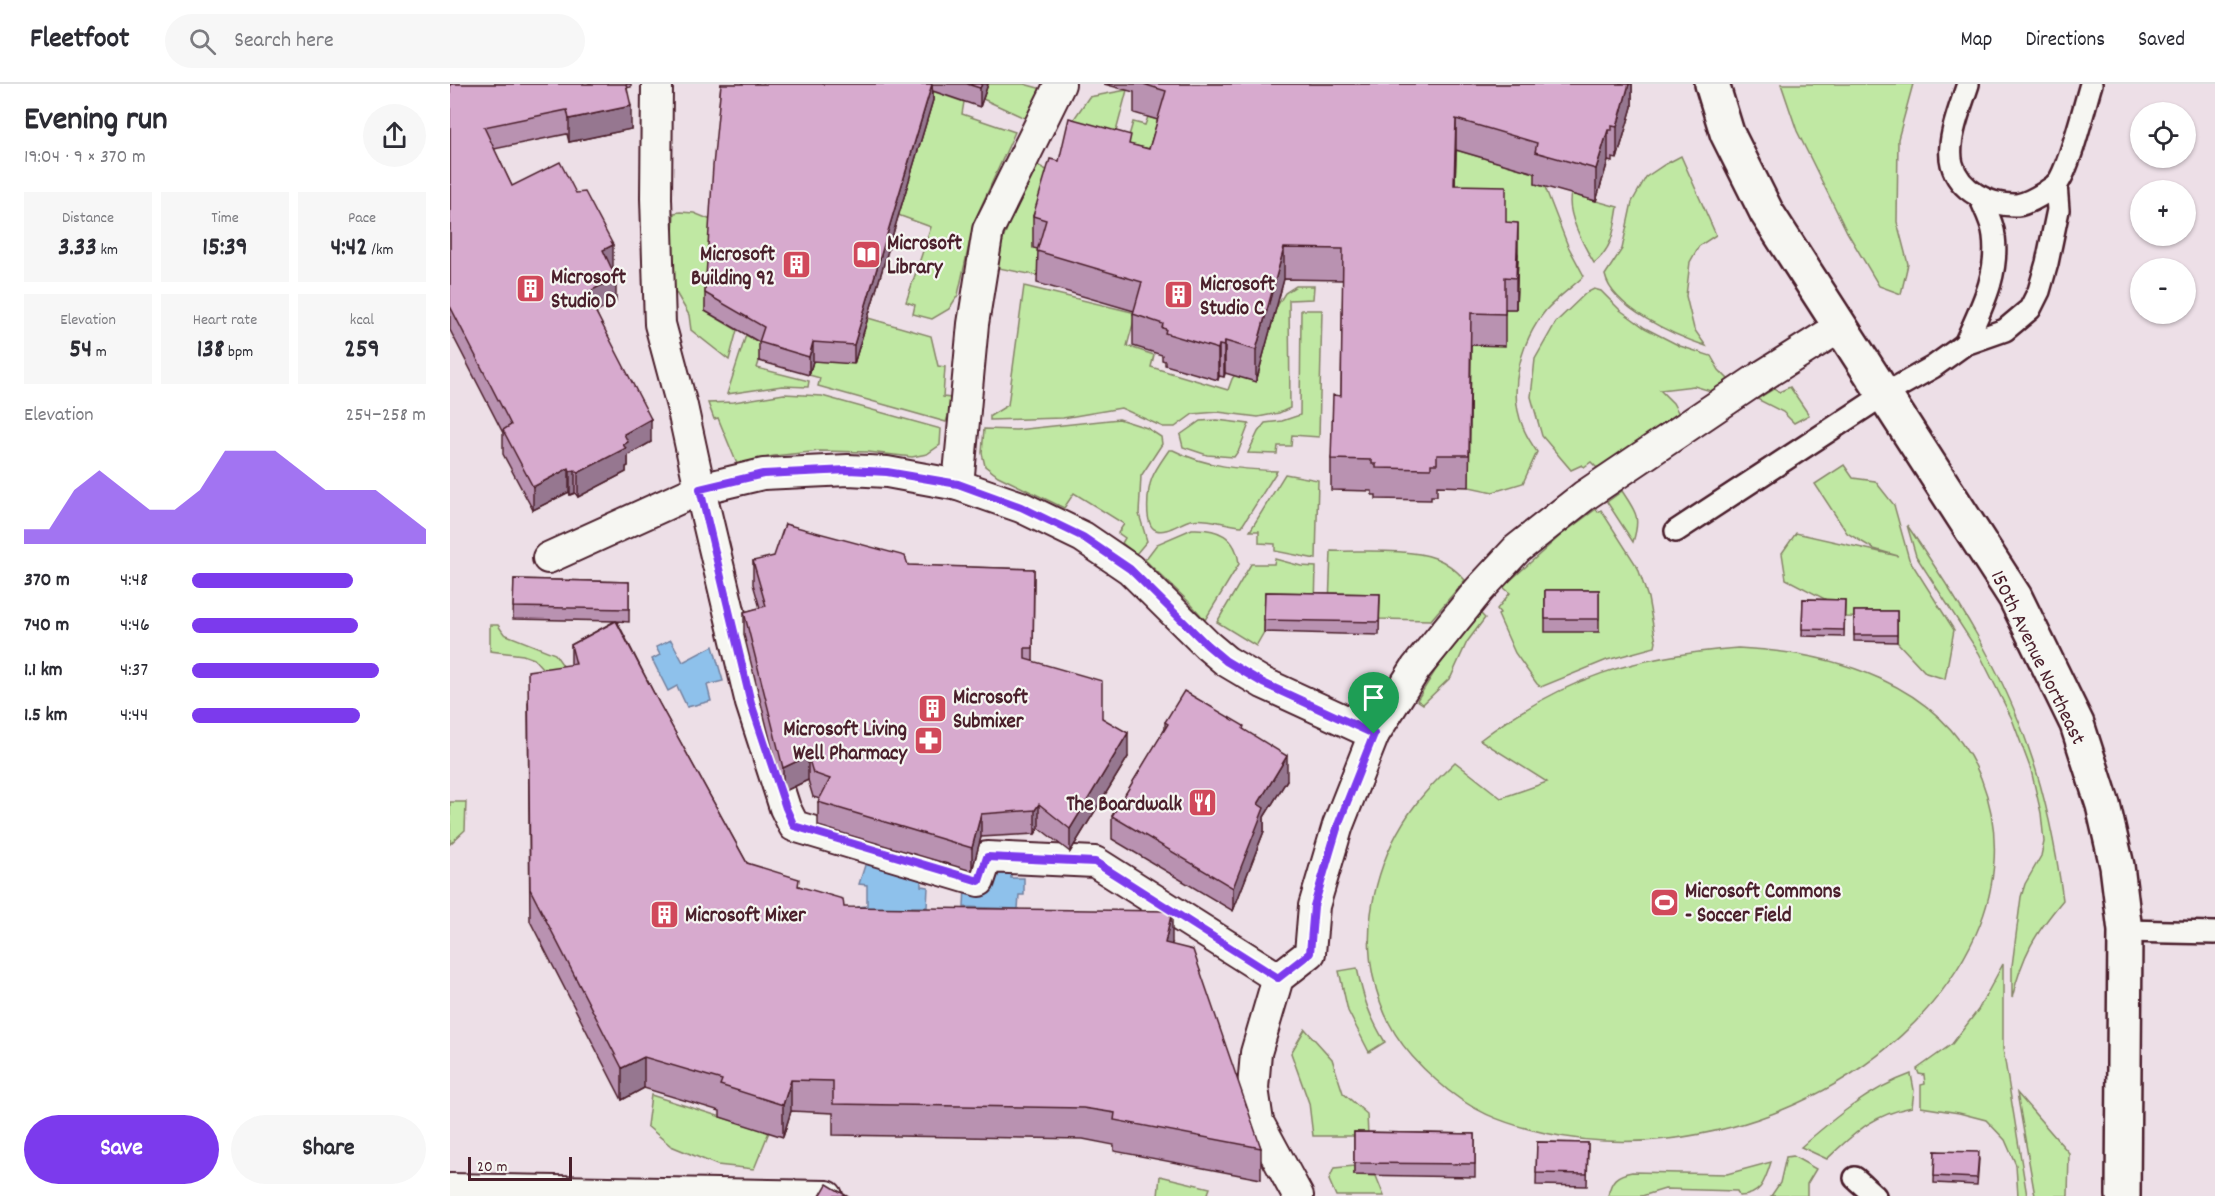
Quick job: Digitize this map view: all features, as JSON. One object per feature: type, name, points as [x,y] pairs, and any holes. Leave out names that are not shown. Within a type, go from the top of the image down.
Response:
[{"type":"street","points":[[657,84],[656,198],[660,324],[682,406],[751,703],[794,826],[979,881],[987,857],[1095,862],[1278,978]]},
{"type":"street","points":[[958,484],[973,324],[988,230],[1060,84]]},
{"type":"street","name":"150th Avenue Northeast","points":[[1712,84],[1727,133],[1767,213],[2014,597],[2077,724],[2106,815],[2117,866],[2125,931],[2123,1196]]},
{"type":"street","points":[[1298,1196],[1258,1122],[1253,1088],[1256,1053],[1278,978],[1310,953],[1314,906],[1338,825],[1374,734],[1416,668],[1479,590],[1517,549],[1584,496],[1759,378],[1840,327]]},
{"type":"street","points":[[548,558],[700,489],[763,474],[848,470],[887,472],[958,484],[1021,507],[1083,537],[1130,569],[1226,661],[1263,683],[1374,734]]},
{"type":"street","points":[[450,1190],[827,1196]]},
{"type":"lane","points":[[1968,84],[1950,144],[1951,163],[1959,182],[1980,196],[2018,205],[2039,196],[2056,184]]},
{"type":"lane","points":[[1676,531],[1885,394],[1933,367],[1965,344],[2005,330],[2030,309],[2039,291],[2047,264],[2058,210],[2056,184],[2066,162],[2091,84]]},
{"type":"lane","points":[[1965,344],[1988,295],[1995,263],[1994,234],[1980,196]]},
{"type":"lane","points":[[2125,931],[2215,933]]},
{"type":"lane","points":[[1855,1178],[1875,1196]]},
{"type":"green space","points":[[988,84],[1024,84],[1042,89],[1029,120],[983,99]]},
{"type":"green space","points":[[1781,84],[1913,84],[1898,139],[1897,222],[1908,264],[1901,294],[1879,286],[1847,232],[1797,131]]},
{"type":"green space","points":[[926,89],[964,102],[962,114],[1015,132],[974,222],[958,295],[949,309],[932,319],[913,314],[915,305],[906,302],[931,227],[898,215]]},
{"type":"green space","points":[[1127,90],[1113,143],[1067,129],[1089,97]]},
{"type":"green space","points":[[1148,117],[1166,122],[1149,181],[1121,164],[1133,122],[1145,125]]},
{"type":"green space","points":[[1456,150],[1537,174],[1535,184],[1545,187],[1568,246],[1584,276],[1546,310],[1530,336],[1519,366],[1516,397],[1518,413],[1524,430],[1537,452],[1523,483],[1493,492],[1469,487],[1471,345],[1505,309],[1516,309],[1454,216]]},
{"type":"green space","points":[[1681,156],[1716,235],[1699,246],[1690,262],[1686,296],[1694,329],[1706,346],[1663,328],[1632,309],[1610,287],[1605,275],[1622,249],[1632,202],[1646,177]]},
{"type":"green space","points":[[1037,165],[1062,178],[1047,251],[1039,276],[994,267],[1008,225]]},
{"type":"green space","points":[[1571,194],[1618,207],[1609,245],[1594,263],[1573,219]]},
{"type":"green space","points":[[674,213],[694,213],[711,220],[705,311],[737,330],[729,360],[691,330],[689,315],[671,284]]},
{"type":"green space","points":[[1024,286],[1136,313],[1127,346],[1154,355],[1151,367],[1228,390],[1232,379],[1285,293],[1296,286],[1314,286],[1313,299],[1289,300],[1290,408],[1279,413],[1258,417],[1218,412],[1193,414],[1175,427],[1163,427],[1121,408],[1063,418],[990,420],[990,416],[1008,405]]},
{"type":"green space","points":[[1594,289],[1601,291],[1620,310],[1645,328],[1680,346],[1711,356],[1719,370],[1729,380],[1714,392],[1694,386],[1660,390],[1673,403],[1679,414],[1605,468],[1596,467],[1591,462],[1584,467],[1582,465],[1571,470],[1542,436],[1531,397],[1535,359],[1556,322],[1586,293]]},
{"type":"green space","points":[[1301,310],[1322,310],[1319,437],[1292,435],[1291,446],[1278,446],[1277,454],[1248,453],[1265,423],[1282,421],[1300,415]]},
{"type":"green space","points":[[868,318],[931,336],[938,366],[945,367],[943,397],[951,398],[946,422],[818,386],[820,378],[809,375],[813,361],[854,363]]},
{"type":"green space","points":[[746,335],[764,345],[757,368],[809,381],[808,387],[782,386],[727,394]]},
{"type":"green space","points":[[1790,387],[1809,415],[1794,423],[1783,412],[1757,399],[1775,388],[1779,392]]},
{"type":"green space","points":[[784,394],[822,396],[941,429],[940,445],[927,454],[912,457],[868,452],[820,451],[774,456],[737,464],[718,418],[714,419],[708,403],[734,402]]},
{"type":"green space","points":[[1119,419],[1147,428],[1161,437],[1162,444],[1141,476],[1139,514],[1147,541],[1136,554],[1122,543],[1125,538],[1118,533],[1124,524],[1074,493],[1064,508],[998,476],[985,466],[982,453],[984,429],[1016,430]]},
{"type":"green space","points":[[1217,420],[1249,424],[1234,457],[1207,455],[1183,447],[1180,435],[1200,421]]},
{"type":"green space","points":[[1169,450],[1224,466],[1277,471],[1242,526],[1197,519],[1160,531],[1152,527],[1149,522],[1148,498],[1152,478]]},
{"type":"green space","points":[[1844,465],[1853,478],[1875,481],[1894,505],[1909,559],[1954,630],[1945,679],[1926,673],[1897,642],[1897,618],[1845,617],[1825,599],[1786,579],[1782,553],[1796,533],[1898,556],[1874,549],[1847,533],[1815,484]]},
{"type":"green space","points":[[1285,474],[1318,480],[1316,559],[1275,551],[1275,544],[1259,543],[1259,531],[1250,531]]},
{"type":"green space","points":[[1622,491],[1636,515],[1637,526],[1633,542],[1607,502]]},
{"type":"green space","points":[[1596,509],[1598,512],[1601,510],[1638,568],[1648,598],[1655,647],[1607,660],[1541,687],[1515,653],[1498,615],[1500,613],[1497,609],[1510,593],[1503,587],[1561,535]]},
{"type":"green space","points":[[1907,525],[1976,632],[2005,690],[2029,749],[2050,823],[2063,900],[2044,924],[2025,957],[2012,998],[2012,966],[2021,897],[2025,884],[2041,856],[2044,842],[2041,813],[2031,770],[2012,719],[1979,653],[1916,556]]},
{"type":"green space","points":[[1192,529],[1218,532],[1230,540],[1239,564],[1205,620],[1145,560],[1157,544]]},
{"type":"green space","points":[[1331,551],[1398,552],[1424,555],[1443,562],[1465,580],[1431,620],[1379,619],[1329,606]]},
{"type":"green space","points":[[1275,559],[1301,566],[1316,567],[1315,606],[1265,605],[1264,632],[1256,646],[1217,622],[1251,564],[1274,564]]},
{"type":"green space","points":[[1479,612],[1485,618],[1467,642],[1451,677],[1423,704],[1417,700],[1435,671]]},
{"type":"green space","points":[[490,625],[498,625],[504,634],[555,654],[571,677],[543,669],[534,659],[523,655],[490,651]]},
{"type":"green space","name":"Microsoft Commons - Soccer Field","points":[[1738,648],[1810,656],[1880,678],[1911,696],[1939,718],[1963,745],[1981,778],[1992,817],[1994,837],[1993,877],[1976,934],[1944,988],[1902,1035],[1851,1074],[1794,1105],[1733,1126],[1670,1139],[1607,1141],[1545,1133],[1500,1120],[1474,1108],[1436,1080],[1403,1046],[1382,1007],[1373,976],[1370,954],[1372,908],[1383,864],[1403,823],[1425,793],[1455,762],[1501,798],[1547,782],[1480,740],[1541,700],[1571,685],[1633,664],[1666,657]]},
{"type":"green space","points":[[450,802],[466,802],[465,830],[450,844]]},
{"type":"green space","points":[[2003,964],[2003,1049],[2027,1196],[2018,1196],[2016,1165],[2005,1140],[1986,1120],[1921,1107],[1921,1085],[1925,1084],[1924,1075],[1919,1074],[1917,1069],[1952,1044],[1978,1010]]},
{"type":"green space","points":[[1357,968],[1367,1006],[1385,1042],[1369,1052],[1348,1011],[1339,971]]},
{"type":"green space","points":[[1305,1029],[1332,1059],[1343,1093],[1367,1114],[1368,1136],[1313,1136],[1309,1103],[1291,1053]]},
{"type":"green space","points":[[1911,1074],[1914,1090],[1912,1107],[1898,1110],[1865,1126],[1827,1159],[1801,1147],[1866,1096]]},
{"type":"green space","points":[[2017,1093],[2069,1153],[2068,1196],[2035,1196]]},
{"type":"green space","points":[[651,1095],[769,1132],[754,1169],[717,1165],[671,1146],[647,1126]]},
{"type":"green space","points":[[1793,1156],[1816,1169],[1807,1184],[1807,1196],[1771,1196],[1780,1183],[1786,1157]]},
{"type":"green space","points":[[1771,1162],[1761,1186],[1746,1195],[1739,1196],[1737,1191],[1665,1189],[1642,1196],[1608,1196],[1615,1179],[1632,1172],[1727,1174]]},
{"type":"green space","points":[[1354,1166],[1354,1175],[1376,1176],[1384,1196],[1336,1196],[1329,1180],[1334,1168]]},
{"type":"green space","points":[[1160,1176],[1210,1188],[1207,1196],[1158,1196]]},
{"type":"water","points":[[671,640],[683,662],[713,646],[723,681],[707,685],[711,701],[687,707],[677,686],[668,691],[652,659],[660,655],[656,647]]},
{"type":"water","points":[[866,862],[921,869],[921,886],[928,887],[927,907],[912,907],[912,923],[858,915],[858,907],[867,906],[867,885],[859,884]]},
{"type":"water","points":[[990,871],[1011,871],[1011,878],[1024,878],[1024,895],[1019,895],[1018,909],[964,907],[965,886]]},
{"type":"building","name":"Microsoft Studio D","points":[[450,84],[626,84],[631,106],[569,119],[567,110],[484,127],[512,186],[560,162],[576,193],[585,192],[613,245],[603,250],[616,278],[586,293],[651,419],[624,434],[628,442],[623,445],[626,448],[578,473],[575,470],[570,471],[569,468],[533,487],[503,430],[511,425],[450,306]]},
{"type":"building","name":"Microsoft Building 92","points":[[721,84],[932,84],[854,345],[813,342],[809,357],[759,342],[764,327],[705,293]]},
{"type":"building","points":[[967,84],[982,84],[980,88]]},
{"type":"building","name":"Microsoft Studio C","points":[[1143,84],[1629,84],[1617,127],[1612,126],[1612,130],[1608,130],[1596,169],[1535,152],[1537,143],[1456,119],[1454,185],[1506,186],[1506,222],[1518,223],[1516,278],[1505,277],[1505,314],[1471,313],[1469,455],[1437,455],[1437,464],[1431,464],[1431,469],[1376,468],[1372,460],[1331,459],[1333,395],[1341,396],[1343,249],[1284,248],[1256,350],[1225,341],[1224,346],[1219,345],[1218,349],[1165,333],[1166,329],[1162,328],[1163,324],[1133,314],[1142,282],[1037,251],[1046,220],[1033,216],[1050,159],[1059,161],[1069,118],[1131,135],[1129,144],[1149,149],[1166,91]]},
{"type":"building","name":"Microsoft Submixer","points":[[785,524],[905,556],[908,565],[1034,569],[1033,648],[1025,648],[1025,659],[1102,681],[1102,718],[1128,733],[1070,829],[1039,804],[1035,810],[981,814],[972,848],[818,802],[830,779],[813,773],[808,756],[783,768],[744,612],[766,606],[753,561],[774,556]]},
{"type":"building","points":[[514,579],[629,582],[629,609],[513,607]]},
{"type":"building","points":[[1545,590],[1599,590],[1599,619],[1545,619]]},
{"type":"building","points":[[1265,592],[1380,594],[1379,622],[1264,620]]},
{"type":"building","points":[[1803,599],[1845,600],[1844,630],[1802,629]]},
{"type":"building","points":[[1854,611],[1897,611],[1897,635],[1854,635]]},
{"type":"building","name":"Microsoft Mixer","points":[[616,621],[747,863],[799,879],[798,886],[843,899],[844,907],[1172,911],[1165,943],[1193,950],[1261,1148],[1114,1120],[1115,1113],[1083,1108],[833,1104],[833,1081],[791,1080],[783,1105],[720,1085],[722,1080],[644,1057],[622,1068],[530,889],[528,671],[576,664],[571,645]]},
{"type":"building","name":"The Boardwalk","points":[[1184,691],[1244,726],[1243,729],[1287,756],[1258,804],[1264,808],[1233,888],[1112,816],[1168,724],[1165,722]]},
{"type":"building","points":[[1354,1132],[1475,1134],[1475,1164],[1354,1163]]},
{"type":"building","points":[[1537,1142],[1588,1143],[1587,1174],[1536,1173]]},
{"type":"building","points":[[1935,1151],[1979,1152],[1977,1178],[1934,1176]]},
{"type":"building","points":[[827,1184],[847,1196],[820,1196]]},
{"type":"place","name":"Microsoft Library","points":[[866,254]]},
{"type":"place","name":"Microsoft Building 92","points":[[796,265]]},
{"type":"place","name":"Microsoft Studio D","points":[[530,288]]},
{"type":"place","name":"Microsoft Studio C","points":[[1179,295]]},
{"type":"place","name":"Microsoft Submixer","points":[[932,708]]},
{"type":"place","name":"Microsoft Living Well Pharmacy","points":[[928,740]]},
{"type":"place","name":"The Boardwalk","points":[[1203,803]]},
{"type":"place","name":"Microsoft Commons - Soccer Field","points":[[1664,902]]},
{"type":"place","name":"Microsoft Mixer","points":[[664,914]]},
{"type":"route","points":[[848,470],[887,472],[958,484],[1021,507],[1083,537],[1130,569],[1226,661],[1263,683],[1374,734],[1338,825],[1314,906],[1310,953],[1278,978],[1095,862],[987,857],[979,881],[794,826],[751,703],[700,489],[763,474],[848,470]]}]
